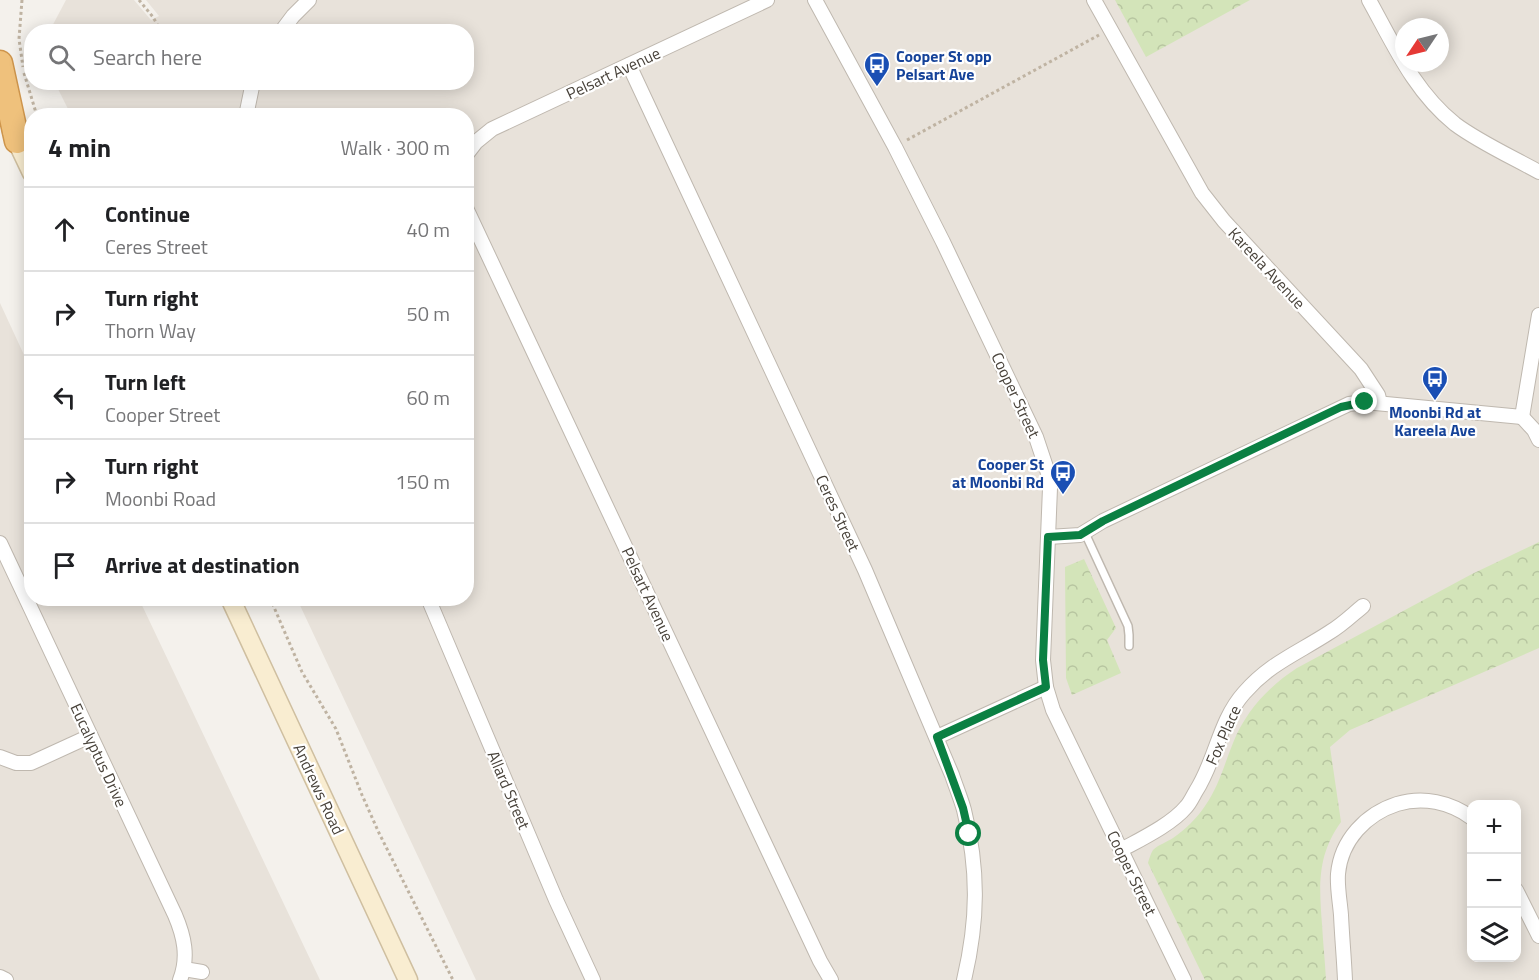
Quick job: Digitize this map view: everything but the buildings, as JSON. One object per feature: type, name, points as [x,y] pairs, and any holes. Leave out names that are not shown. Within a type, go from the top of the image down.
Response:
[{"type":"highway","points":[[0,63],[16,141]]},
{"type":"highway","points":[[0,123],[16,141]]},
{"type":"main road","points":[[0,105],[24,157]]},
{"type":"main road","name":"Andrews Road","points":[[234,606],[408,980]]},
{"type":"street","points":[[287,24],[309,0]]},
{"type":"street","name":"Pelsart Avenue","points":[[474,145],[492,129],[767,0]]},
{"type":"street","name":"Cooper Street","points":[[815,0],[895,147],[1036,437],[1049,480],[1043,660],[1046,687],[1053,710],[1184,980]]},
{"type":"street","name":"Kareela Avenue","points":[[1094,0],[1192,177],[1212,208],[1361,369],[1378,395],[1380,403]]},
{"type":"street","points":[[1369,0],[1408,71],[1434,105],[1470,134],[1539,172]]},
{"type":"street","name":"Ceres Street","points":[[629,65],[865,570],[937,737],[963,808],[975,883],[974,922],[964,980]]},
{"type":"street","points":[[248,108],[251,90]]},
{"type":"street","name":"Pelsart Avenue","points":[[474,225],[831,980]]},
{"type":"street","points":[[1522,417],[1539,315]]},
{"type":"street","points":[[1048,537],[1075,536],[1085,533],[1103,521],[1341,407],[1357,403],[1380,403],[1522,417],[1534,430],[1539,440]]},
{"type":"street","name":"Eucalyptus Drive","points":[[0,543],[24,594]]},
{"type":"street","name":"Eucalyptus Drive","points":[[29,606],[175,915],[185,950],[182,975],[202,972]]},
{"type":"street","name":"Allard Street","points":[[432,606],[556,900],[593,980]]},
{"type":"street","name":"Fox Place","points":[[1121,850],[1164,825],[1186,807],[1205,777],[1230,713],[1257,678],[1287,656],[1337,628],[1363,606]]},
{"type":"street","points":[[937,737],[1046,687]]},
{"type":"street","points":[[0,757],[16,763],[31,763],[90,736]]},
{"type":"street","points":[[1345,980],[1338,876],[1343,853],[1357,829],[1384,809],[1417,800],[1439,802],[1467,815]]},
{"type":"street","points":[[1521,900],[1539,936]]},
{"type":"street","points":[[0,977],[6,980]]},
{"type":"lane","points":[[1085,533],[1128,626],[1129,646]]},
{"type":"path","points":[[22,0],[19,39],[24,73]]},
{"type":"path","points":[[139,0],[157,24]]},
{"type":"path","points":[[895,147],[1110,29]]},
{"type":"path","points":[[29,90],[35,108]]},
{"type":"path","points":[[273,606],[302,672],[336,729],[379,833],[453,980]]},
{"type":"shaded area","points":[[66,0],[134,0],[151,20],[159,16],[146,0],[1539,0],[1539,980],[476,980],[300,606],[474,606],[474,108],[68,108],[58,90],[474,90],[474,24],[53,24]]},
{"type":"shaded area","points":[[0,303],[24,355],[24,606],[142,606],[320,980],[0,980]]},
{"type":"green space","points":[[1115,0],[1250,0],[1146,57]]},
{"type":"green space","points":[[1539,542],[1539,648],[1350,730],[1330,747],[1341,822],[1327,847],[1321,871],[1320,897],[1326,980],[1205,980],[1148,863],[1153,850],[1182,831],[1205,806],[1218,783],[1238,731],[1251,710],[1267,692],[1297,668],[1472,574]]},
{"type":"green space","points":[[1084,559],[1116,628],[1107,640],[1121,673],[1072,695],[1066,678],[1065,567]]},
{"type":"place","name":"Cooper St opp Pelsart Ave","points":[[877,88]]},
{"type":"place","name":"Moonbi Rd at Kareela Ave","points":[[1435,402]]},
{"type":"place","name":"Cooper St at Moonbi Rd","points":[[1063,496]]},
{"type":"route","points":[[969,834],[963,808],[937,737],[1046,687],[1043,660],[1048,537],[1080,535],[1103,521],[1341,407],[1365,402]]}]
